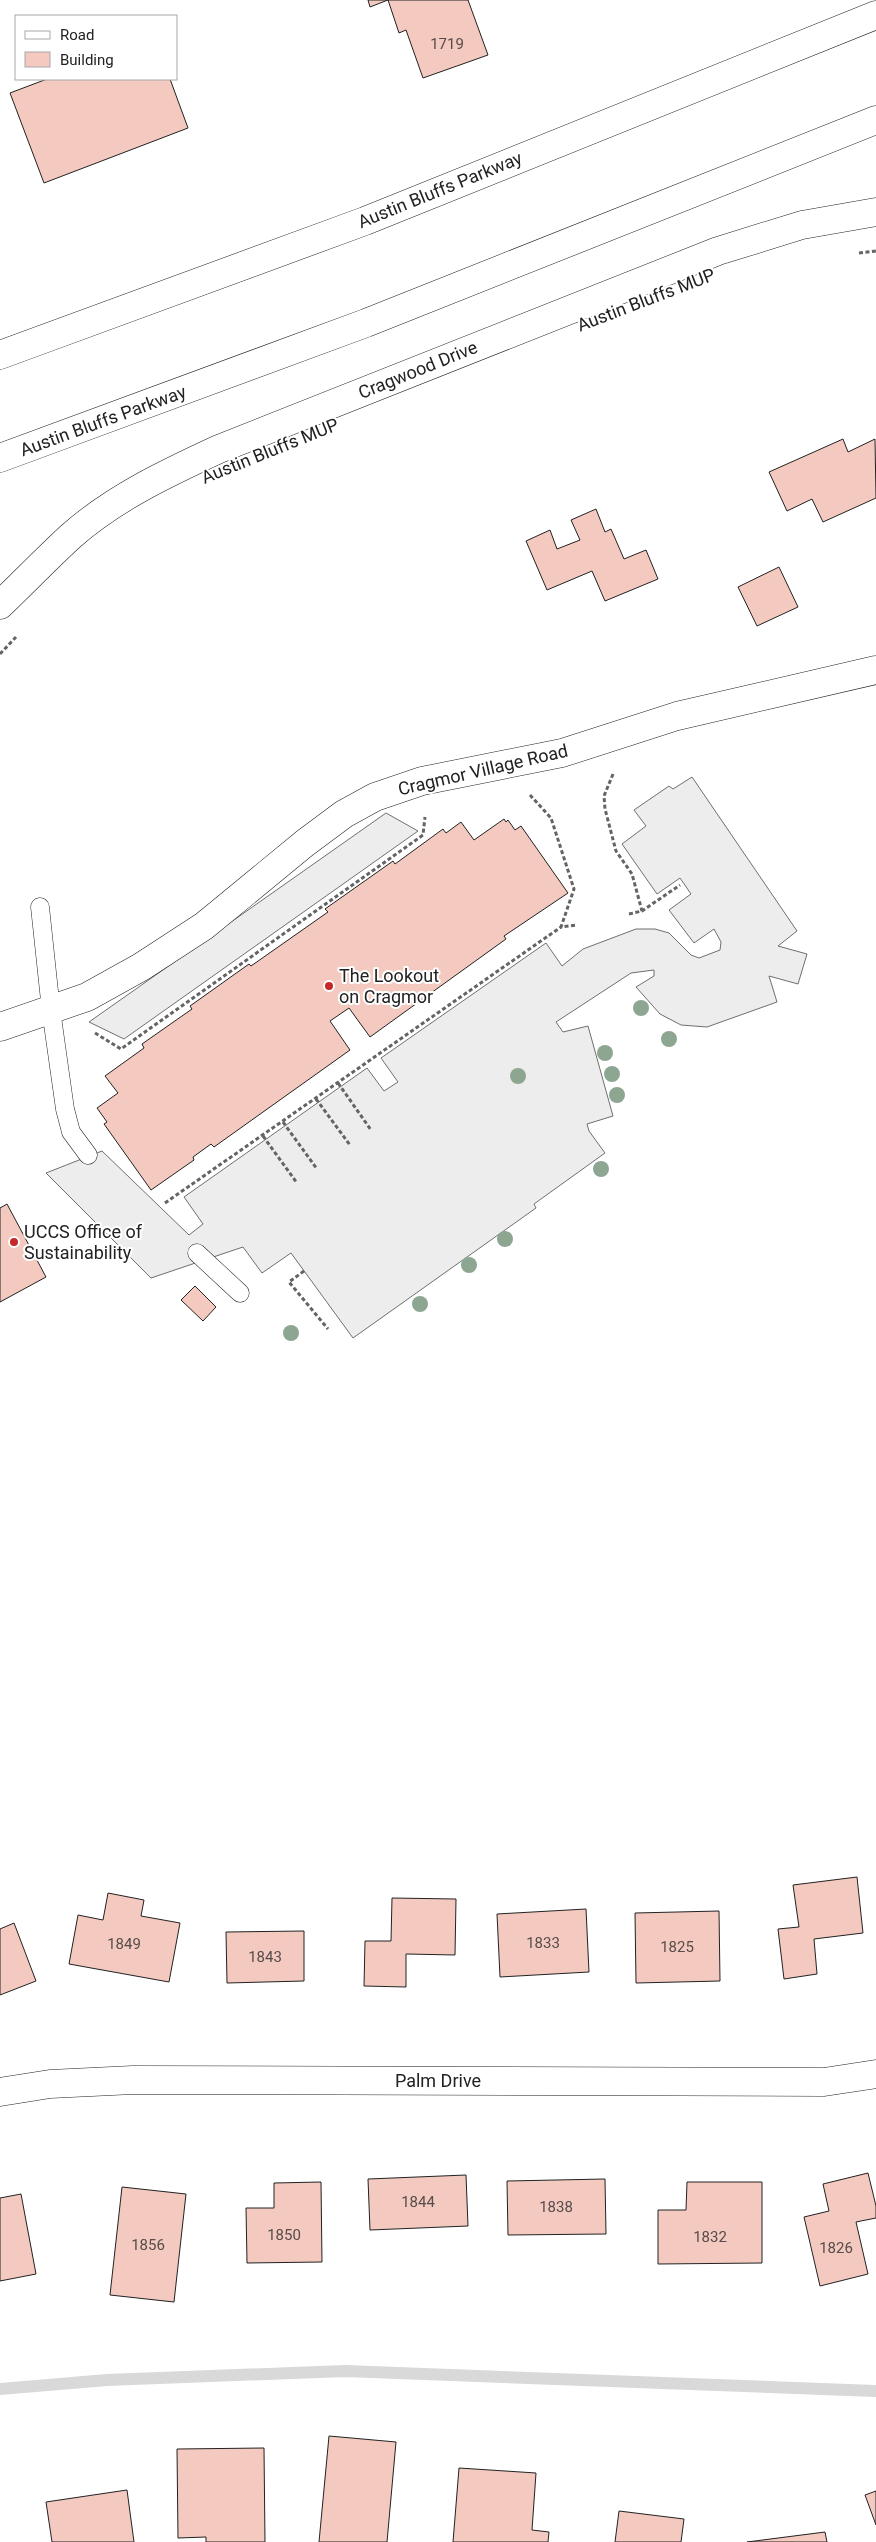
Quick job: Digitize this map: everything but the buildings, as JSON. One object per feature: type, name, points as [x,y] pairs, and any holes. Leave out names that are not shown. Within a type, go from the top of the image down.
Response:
[{"type":"street","name":"Austin Bluffs Parkway","points":[[0,355],[365,221],[876,15]]},
{"type":"street","name":"Austin Bluffs Parkway","points":[[0,458],[366,323],[876,120]]},
{"type":"street","name":"Cragwood Drive","points":[[0,605],[72,535],[119,502],[166,473],[219,449],[718,251],[802,225],[876,212]]},
{"type":"street","name":"Cragmor Village Road","points":[[0,1027],[87,997],[141,967],[204,926],[305,843],[344,814],[375,797],[422,781],[562,753],[678,716],[876,670]]},
{"type":"street","name":"Palm Drive","points":[[0,2092],[50,2084],[133,2080],[824,2082],[876,2074]]},
{"type":"lane","points":[[40,906],[51,1010],[65,1108],[71,1132],[88,1155]]},
{"type":"lane","points":[[197,1253],[240,1292]]},
{"type":"path","points":[[850,254],[876,251]]},
{"type":"path","points":[[0,654],[18,635]]},
{"type":"path","points":[[618,767],[610,778],[604,796],[605,809],[616,851],[632,874],[642,911]]},
{"type":"path","points":[[525,791],[551,818],[574,889],[561,927]]},
{"type":"path","points":[[93,1031],[121,1049],[423,835],[426,811]]},
{"type":"path","points":[[629,914],[642,911],[680,885]]},
{"type":"path","points":[[165,1203],[561,927],[577,925]]},
{"type":"path","points":[[338,1083],[371,1130]]},
{"type":"path","points":[[316,1099],[350,1146]]},
{"type":"path","points":[[283,1122],[317,1169]]},
{"type":"path","points":[[262,1136],[297,1183]]},
{"type":"path","points":[[304,1271],[289,1282],[328,1329]]},
{"type":"shaded area","points":[[692,777],[797,931],[778,946],[807,954],[798,984],[769,976],[777,1002],[707,1027],[681,1025],[660,1014],[636,987],[654,976],[654,970],[631,973],[556,1022],[563,1032],[588,1026],[613,1116],[587,1124],[589,1131],[605,1153],[534,1204],[536,1208],[353,1338],[291,1253],[262,1273],[243,1247],[151,1278],[46,1173],[102,1151],[189,1235],[203,1224],[184,1197],[367,1068],[384,1091],[398,1082],[381,1058],[546,943],[562,966],[583,949],[636,929],[655,929],[669,933],[691,955],[699,958],[720,950],[721,942],[714,929],[694,943],[669,910],[691,894],[680,878],[657,894],[622,844],[646,826],[634,810],[669,786],[673,789]]},
{"type":"shaded area","points":[[386,813],[418,831],[124,1039],[89,1022]]},
{"type":"waterway","points":[[0,2389],[107,2380],[345,2371],[876,2391]]},
{"type":"place","name":"The Lookout on Cragmor","points":[[329,986]]},
{"type":"place","name":"UCCS Office of Sustainability","points":[[14,1242]]}]
